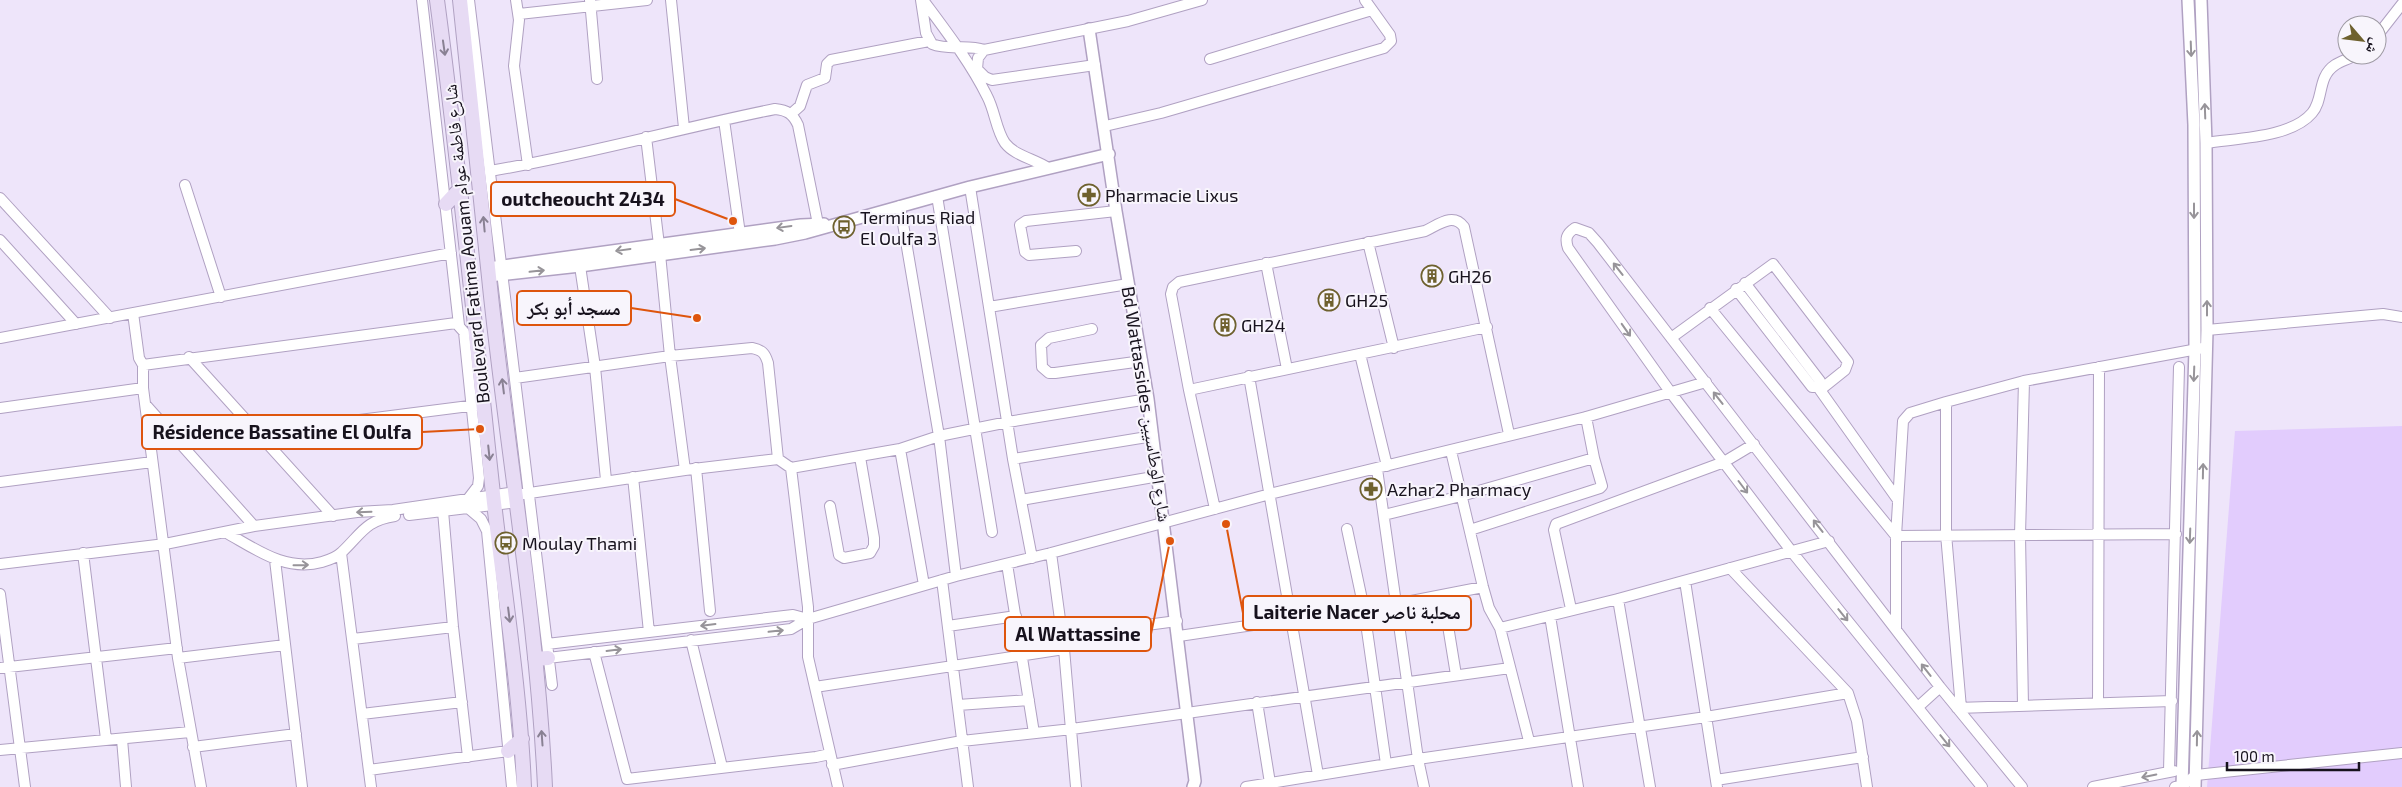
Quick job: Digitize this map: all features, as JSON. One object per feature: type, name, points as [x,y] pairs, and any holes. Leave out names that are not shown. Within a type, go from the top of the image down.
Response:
[{"type":"main road","name":"Boulevard Fatima Aouam شارع فاطمة عوام","points":[[437,0],[460,189],[477,405],[494,500],[518,690],[524,787]]},
{"type":"main road","name":"Boulevard Fatima Aouam شارع فاطمة عوام","points":[[460,0],[495,271],[520,496],[543,654],[545,787]]},
{"type":"main road","points":[[446,204],[460,189]]},
{"type":"main road","points":[[508,751],[522,738]]},
{"type":"street","points":[[226,532],[275,560],[289,565],[313,564],[341,553],[370,523],[378,520],[443,511],[468,503],[479,482],[477,405],[464,332],[460,325],[450,253],[422,0]]},
{"type":"street","points":[[469,0],[490,171],[495,271],[515,378],[520,496],[543,654],[552,685]]},
{"type":"street","points":[[516,0],[519,14],[514,66],[528,165]]},
{"type":"street","points":[[519,14],[590,3],[647,0]]},
{"type":"street","points":[[672,0],[684,128]]},
{"type":"street","points":[[922,0],[926,33],[929,41]]},
{"type":"street","points":[[922,0],[958,47],[987,95],[1005,144],[1016,153],[1040,162],[1048,168]]},
{"type":"street","points":[[791,114],[800,106],[807,85],[824,78],[829,61],[929,41],[942,46],[968,46],[984,50],[1128,21],[1202,0]]},
{"type":"street","points":[[1104,126],[1161,113],[1384,48],[1391,38],[1365,0]]},
{"type":"street","points":[[2188,0],[2201,348],[2195,781]]},
{"type":"street","points":[[2179,787],[2183,769],[2201,348],[2207,330],[2206,143],[2202,0]]},
{"type":"street","points":[[590,3],[597,79]]},
{"type":"street","points":[[2387,23],[2402,4]]},
{"type":"street","points":[[1210,59],[1372,10]]},
{"type":"street","name":"Bd Wattassides شارع الوطاسيين","points":[[1089,29],[1159,476],[1195,785]]},
{"type":"street","points":[[984,50],[978,58],[976,65],[982,74],[992,80],[1095,65]]},
{"type":"street","points":[[2206,143],[2280,132],[2296,125],[2313,112],[2322,84],[2329,71],[2337,64]]},
{"type":"street","points":[[490,171],[528,165],[684,128],[775,110],[791,114],[798,125],[818,226]]},
{"type":"street","points":[[724,120],[740,234]]},
{"type":"street","points":[[646,137],[660,250],[670,356],[685,470]]},
{"type":"street","points":[[495,271],[580,266],[740,234],[833,224],[970,187],[1109,154]]},
{"type":"street","points":[[185,185],[220,297]]},
{"type":"street","points":[[970,187],[1013,459],[1032,558]]},
{"type":"street","points":[[937,196],[992,532]]},
{"type":"street","points":[[0,198],[110,318]]},
{"type":"street","points":[[900,206],[939,436],[956,576]]},
{"type":"street","points":[[1076,251],[1029,255],[1025,252],[1020,226],[1026,221],[1116,211]]},
{"type":"street","points":[[1216,509],[1189,390],[1171,294],[1173,287],[1179,282],[1425,231],[1450,219],[1460,222],[1464,227],[1509,434]]},
{"type":"street","points":[[495,271],[660,250],[775,239],[818,226]]},
{"type":"street","points":[[1982,787],[1792,552],[1670,393],[1568,248],[1566,240],[1569,232],[1575,228],[1589,233],[1940,687],[2022,787]]},
{"type":"street","points":[[0,240],[76,324]]},
{"type":"street","points":[[1368,242],[1394,348]]},
{"type":"street","points":[[0,338],[450,253]]},
{"type":"street","points":[[1266,263],[1287,369]]},
{"type":"street","points":[[1671,338],[1770,264],[1775,265],[1848,362],[1845,370],[1819,389]]},
{"type":"street","points":[[580,266],[595,367],[606,480]]},
{"type":"street","points":[[989,307],[1128,284]]},
{"type":"street","points":[[1740,286],[1812,387],[1819,389],[1898,500]]},
{"type":"street","points":[[1710,308],[1896,536]]},
{"type":"street","points":[[133,313],[139,358],[143,365],[143,388],[165,544],[177,653],[201,787]]},
{"type":"street","points":[[2207,330],[2383,314],[2402,317]]},
{"type":"street","points":[[143,365],[189,357],[451,322],[460,325]]},
{"type":"street","points":[[1189,390],[1487,327]]},
{"type":"street","points":[[1092,329],[1046,339],[1041,345],[1042,367],[1049,373],[1055,373],[1142,361]]},
{"type":"street","points":[[515,378],[670,356],[752,348],[763,352],[768,363],[778,459]]},
{"type":"street","points":[[1896,630],[1896,536],[1904,417],[1910,413],[1946,402],[2024,381],[2201,348]]},
{"type":"street","points":[[1360,354],[1387,466]]},
{"type":"street","points":[[189,357],[333,516]]},
{"type":"street","points":[[2098,704],[2099,367]]},
{"type":"street","points":[[2169,771],[2179,367]]},
{"type":"street","points":[[1249,376],[1318,775]]},
{"type":"street","points":[[2023,706],[2020,534],[2024,381]]},
{"type":"street","points":[[543,654],[594,652],[791,629],[808,619],[956,576],[1165,524],[1270,494],[1377,470],[1509,434],[1586,417],[1706,382]]},
{"type":"street","points":[[0,408],[143,388]]},
{"type":"street","points":[[0,564],[165,544],[254,526],[494,500],[606,480],[696,468],[778,459],[791,468],[900,449],[939,436],[976,428],[1148,399]]},
{"type":"street","points":[[1946,402],[1946,534],[1959,708]]},
{"type":"street","points":[[145,404],[254,526]]},
{"type":"street","points":[[258,433],[477,405]]},
{"type":"street","points":[[1470,530],[1600,488],[1602,486],[1586,417]]},
{"type":"street","points":[[1013,459],[1153,436]]},
{"type":"street","points":[[1571,609],[1554,530],[1556,524],[1724,462],[1754,444]]},
{"type":"street","points":[[900,449],[924,585]]},
{"type":"street","points":[[1451,450],[1482,587],[1489,608],[1500,628],[1529,742]]},
{"type":"street","points":[[830,506],[838,556],[844,558],[870,553],[874,538],[860,457]]},
{"type":"street","points":[[1384,514],[1461,496],[1594,458]]},
{"type":"street","points":[[0,482],[152,462]]},
{"type":"street","points":[[696,468],[710,611]]},
{"type":"street","points":[[791,468],[808,607],[808,657],[838,787]]},
{"type":"street","points":[[1377,470],[1418,759],[1424,787]]},
{"type":"street","points":[[1021,500],[1159,476]]},
{"type":"street","points":[[633,477],[649,632]]},
{"type":"street","points":[[468,503],[481,519],[487,531],[512,787]]},
{"type":"street","points":[[443,511],[453,627],[468,757]]},
{"type":"street","points":[[1347,529],[1364,609],[1386,764]]},
{"type":"street","points":[[1896,536],[1946,534],[2176,534]]},
{"type":"street","points":[[1500,628],[1571,609],[1618,599],[1829,541]]},
{"type":"street","points":[[83,553],[106,739]]},
{"type":"street","points":[[341,553],[370,787]]},
{"type":"street","points":[[1051,553],[1063,636],[1076,787]]},
{"type":"street","points":[[275,560],[302,787]]},
{"type":"street","points":[[1007,564],[1034,733]]},
{"type":"street","points":[[1730,568],[1848,693],[1854,705],[1867,787]]},
{"type":"street","points":[[942,580],[968,787]]},
{"type":"street","points":[[1685,581],[1717,784],[1863,757]]},
{"type":"street","points":[[1179,636],[1396,604],[1482,587]]},
{"type":"street","points":[[0,594],[4,668],[21,748],[25,787]]},
{"type":"street","points":[[1443,595],[1456,675]]},
{"type":"street","points":[[1618,599],[1650,787]]},
{"type":"street","points":[[543,654],[649,632],[793,615],[808,619]]},
{"type":"street","points":[[948,626],[1016,616]]},
{"type":"street","points":[[1550,616],[1578,787]]},
{"type":"street","points":[[1063,636],[1177,621]]},
{"type":"street","points":[[353,638],[453,627]]},
{"type":"street","points":[[691,640],[722,767]]},
{"type":"street","points":[[4,668],[97,657],[285,645]]},
{"type":"street","points":[[814,687],[1064,649]]},
{"type":"street","points":[[594,652],[624,778],[627,780],[830,754]]},
{"type":"street","points":[[832,765],[962,741],[1072,728],[1510,668]]},
{"type":"street","points":[[1918,707],[1940,687]]},
{"type":"street","points":[[1246,787],[1278,784],[1318,775],[1386,764],[1706,717],[1848,693]]},
{"type":"street","points":[[958,705],[1029,700]]},
{"type":"street","points":[[1959,708],[2172,701]]},
{"type":"street","points":[[362,714],[462,702]]},
{"type":"street","points":[[1258,702],[1278,784]]},
{"type":"street","points":[[0,750],[190,732]]},
{"type":"street","points":[[193,747],[296,734]]},
{"type":"street","points":[[122,739],[126,787]]},
{"type":"street","points":[[369,770],[508,751]]},
{"type":"street","points":[[2179,787],[2195,781],[2402,753]]},
{"type":"street","points":[[2093,787],[2183,769]]},
{"type":"street","points":[[2183,769],[2195,781]]},
{"type":"shaded area","points":[[2402,426],[2402,787],[2207,787],[2235,431]]},
{"type":"place","name":"Pharmacie Lixus","points":[[1089,195]]},
{"type":"place","name":"outcheoucht 2434","points":[[733,221]]},
{"type":"place","name":"Terminus Riad El Oulfa 3","points":[[844,227]]},
{"type":"place","name":"GH26","points":[[1432,276]]},
{"type":"place","name":"GH25","points":[[1329,300]]},
{"type":"place","name":"مسجد أبو بكر","points":[[697,318]]},
{"type":"place","name":"GH24","points":[[1225,325]]},
{"type":"place","name":"Résidence Bassatine El Oulfa","points":[[480,429]]},
{"type":"place","name":"Azhar2 Pharmacy","points":[[1371,489]]},
{"type":"place","name":"Laiterie Nacer محلبة ناصر","points":[[1226,524]]},
{"type":"place","name":"Al Wattassine","points":[[1170,541]]},
{"type":"place","name":"Moulay Thami","points":[[506,543]]}]
